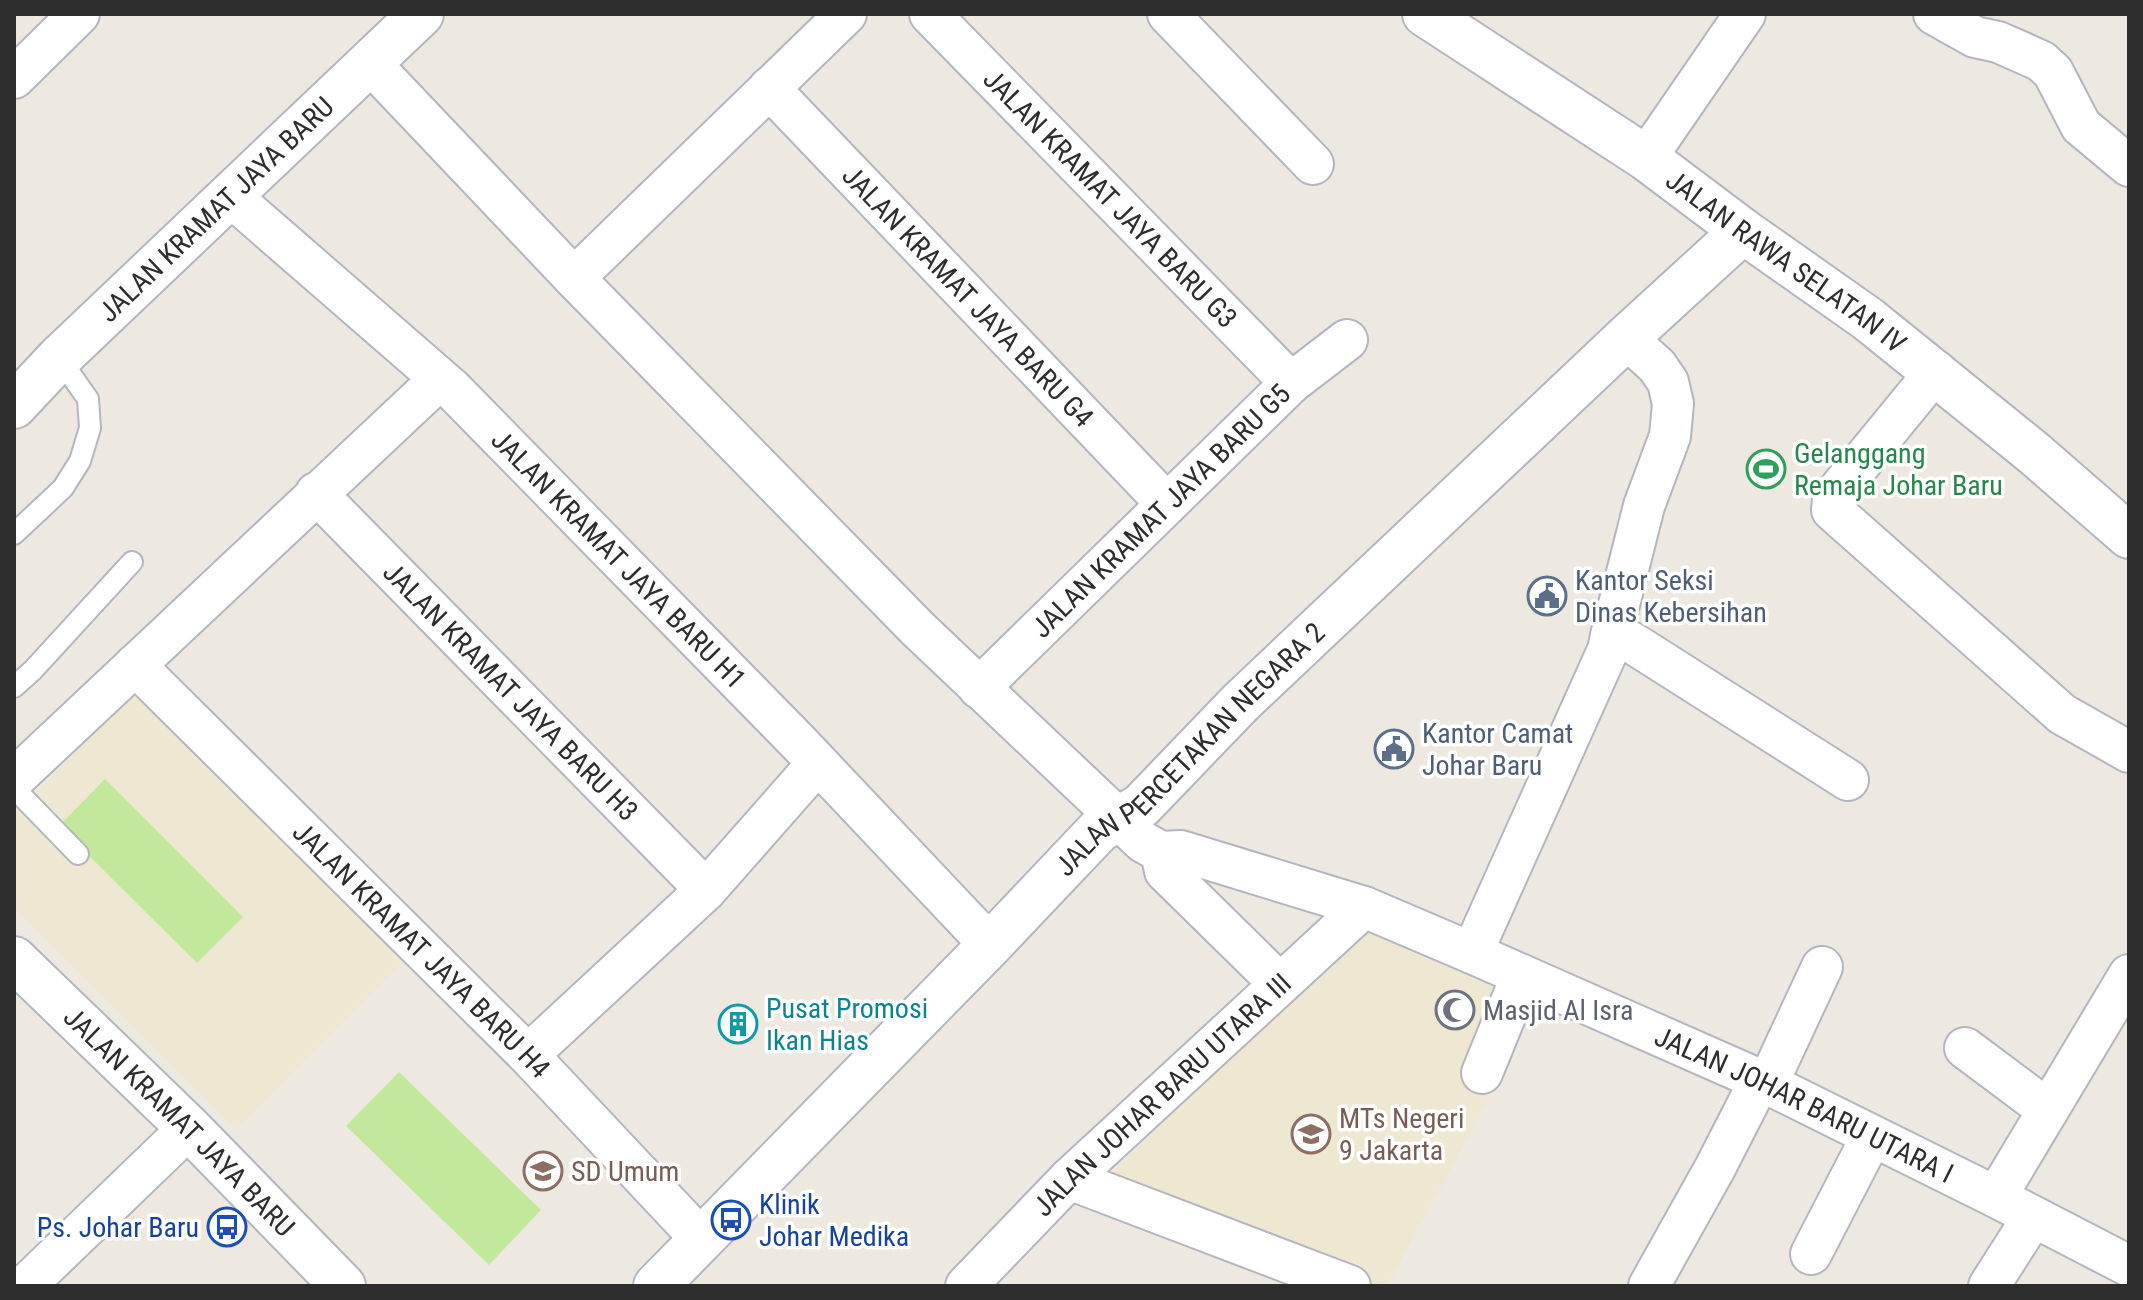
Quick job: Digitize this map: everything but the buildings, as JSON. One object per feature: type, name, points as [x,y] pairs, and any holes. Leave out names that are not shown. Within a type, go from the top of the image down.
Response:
[{"type":"street","points":[[14,78],[79,14]]},
{"type":"street","name":"JALAN KRAMAT JAYA BARU","points":[[14,406],[59,358],[421,14]]},
{"type":"street","points":[[574,278],[846,14]]},
{"type":"street","name":"JALAN KRAMAT JAYA BARU G3","points":[[930,14],[1291,383]]},
{"type":"street","points":[[1168,14],[1313,164]]},
{"type":"street","name":"JALAN RAWA SELATAN IV","points":[[1425,14],[1646,158],[1868,319],[1936,371],[2129,536]]},
{"type":"street","points":[[1646,158],[1745,14]]},
{"type":"street","points":[[1934,14],[1975,37],[1998,42],[2041,61],[2053,72],[2081,126],[2129,166]]},
{"type":"street","points":[[370,63],[574,278],[918,629],[1118,820]]},
{"type":"street","name":"JALAN KRAMAT JAYA BARU G4","points":[[769,88],[1167,504]]},
{"type":"street","name":"JALAN KRAMAT JAYA BARU H1","points":[[229,195],[462,399],[990,945]]},
{"type":"street","name":"JALAN PERCETAKAN NEGARA 2","points":[[656,1286],[1099,830],[1141,806],[1240,703],[1743,231]]},
{"type":"street","points":[[1472,953],[1608,650],[1644,506],[1670,436],[1673,404],[1668,382],[1657,366],[1626,338]]},
{"type":"street","name":"JALAN KRAMAT JAYA BARU G5","points":[[979,688],[1291,383],[1347,340]]},
{"type":"street","points":[[1936,371],[1841,487],[1833,499],[1832,510],[2062,714],[2129,752]]},
{"type":"street","points":[[14,779],[440,379]]},
{"type":"street","name":"JALAN KRAMAT JAYA BARU H3","points":[[316,493],[706,890]]},
{"type":"street","points":[[1611,636],[1631,642],[1848,780]]},
{"type":"street","name":"JALAN KRAMAT JAYA BARU H4","points":[[135,665],[528,1055],[702,1240]]},
{"type":"street","points":[[528,1055],[706,890],[817,764]]},
{"type":"street","name":"JALAN JOHAR BARU UTARA I","points":[[1118,820],[1143,842],[1161,852],[1181,851],[1364,907],[1522,975],[1764,1082],[2129,1266]]},
{"type":"street","points":[[1161,852],[1165,871],[1280,984]]},
{"type":"street","name":"JALAN JOHAR BARU UTARA III","points":[[966,1286],[1069,1179],[1364,907]]},
{"type":"street","points":[[1649,1286],[1764,1082],[1822,967]]},
{"type":"street","name":"JALAN KRAMAT JAYA BARU","points":[[19,975],[189,1128],[340,1285]]},
{"type":"street","points":[[1482,1073],[1522,975]]},
{"type":"street","points":[[1996,1197],[2129,975]]},
{"type":"street","points":[[1965,1048],[2048,1110]]},
{"type":"street","points":[[25,1286],[189,1128]]},
{"type":"street","points":[[1811,1254],[1872,1136]]},
{"type":"street","points":[[1069,1179],[1350,1286]]},
{"type":"street","points":[[1989,1286],[2033,1217]]},
{"type":"lane","points":[[14,534],[63,488],[80,461],[90,428],[88,399],[59,358]]},
{"type":"lane","points":[[14,687],[132,562]]},
{"type":"lane","points":[[14,788],[78,854]]},
{"type":"shaded area","points":[[137,691],[406,959],[236,1130],[14,908],[14,814]]},
{"type":"shaded area","name":"MTs Negeri 9 Jakarta","points":[[1370,918],[1532,984],[1496,1086],[1387,1286],[1364,1286],[1104,1182]]},
{"type":"green space","points":[[105,779],[243,917],[197,963],[59,826]]},
{"type":"green space","points":[[399,1072],[541,1210],[489,1265],[346,1126]]},
{"type":"place","name":"Gelanggang Remaja Johar Baru","points":[[1766,469]]},
{"type":"place","name":"Kantor Seksi Dinas Kebersihan","points":[[1547,596]]},
{"type":"place","name":"Kantor Camat Johar Baru","points":[[1394,749]]},
{"type":"place","name":"Masjid Al Isra","points":[[1455,1010]]},
{"type":"place","name":"Pusat Promosi Ikan Hias","points":[[738,1024]]},
{"type":"place","name":"MTs Negeri 9 Jakarta","points":[[1311,1134]]},
{"type":"place","name":"SD Umum","points":[[543,1171]]},
{"type":"place","name":"Klinik Johar Medika","points":[[731,1220]]},
{"type":"place","name":"Ps. Johar Baru","points":[[227,1227]]}]
